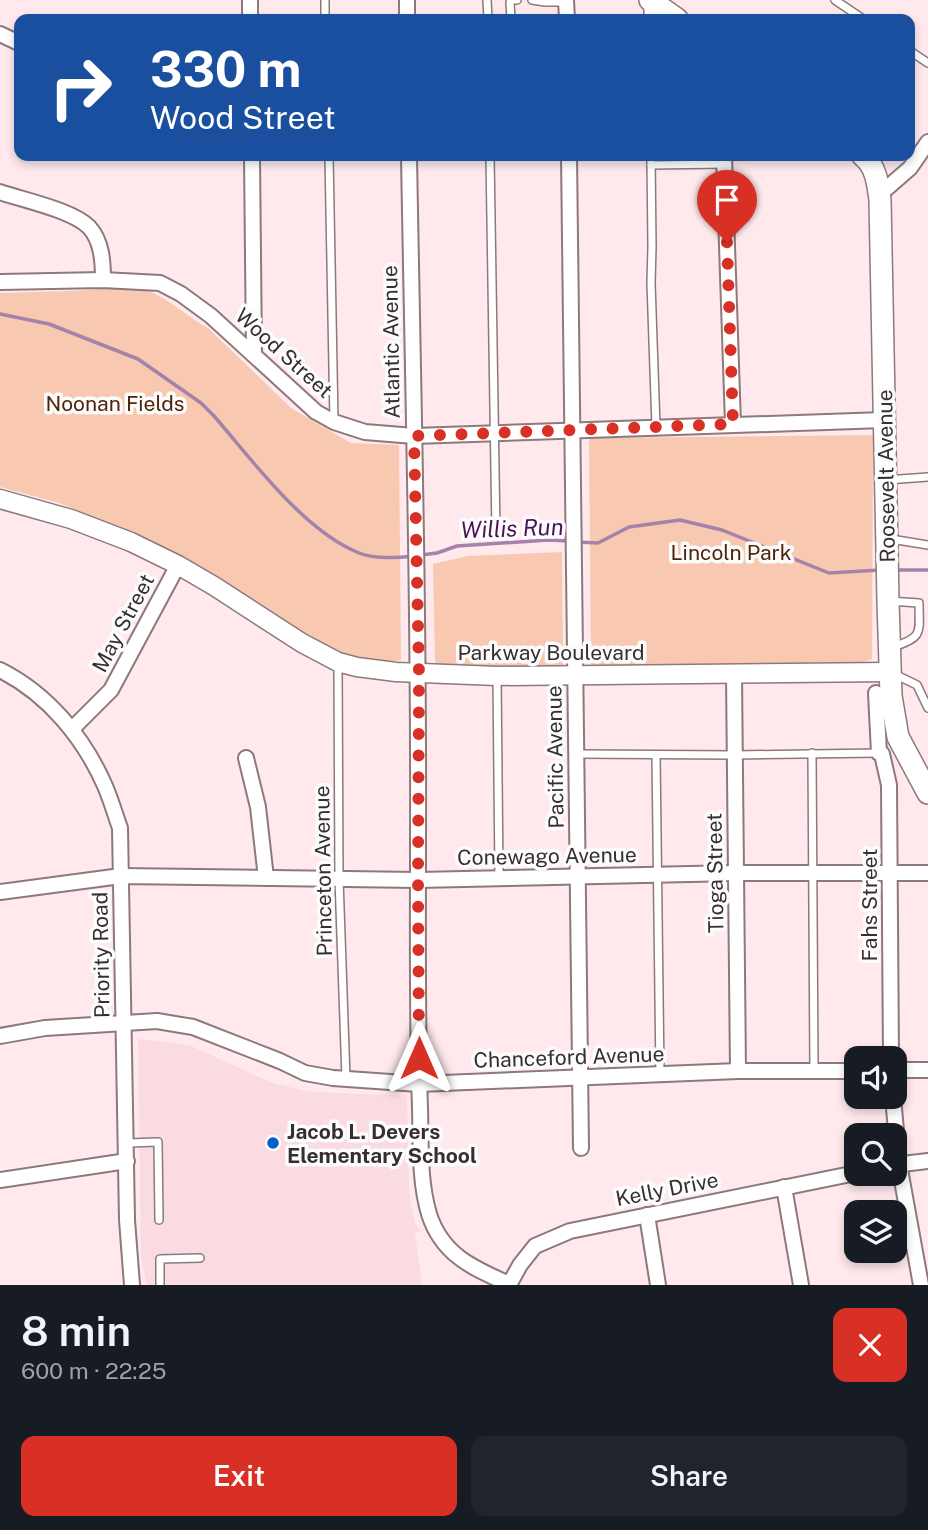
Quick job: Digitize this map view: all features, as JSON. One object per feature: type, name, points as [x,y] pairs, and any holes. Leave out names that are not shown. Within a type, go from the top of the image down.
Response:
[{"type":"main road","points":[[649,0],[670,14]]},
{"type":"main road","name":"Roosevelt Avenue","points":[[869,161],[877,179],[879,195],[891,696],[898,737],[928,793]]},
{"type":"street","points":[[915,161],[928,142]]},
{"type":"street","points":[[252,161],[254,355]]},
{"type":"street","name":"Atlantic Avenue","points":[[410,161],[419,674],[419,1084],[423,1184],[428,1212],[436,1232],[452,1252],[470,1266],[509,1284]]},
{"type":"street","name":"Pacific Avenue","points":[[569,161],[581,1148]]},
{"type":"street","points":[[724,161],[733,424]]},
{"type":"street","points":[[879,195],[915,161]]},
{"type":"street","points":[[0,192],[71,216],[89,227],[99,245],[103,260],[103,280]]},
{"type":"street","name":"Wood Street","points":[[0,282],[103,280],[160,283],[181,294],[211,316],[316,412],[334,422],[365,432],[414,436],[884,420]]},
{"type":"street","name":"Parkway Boulevard","points":[[0,499],[101,530],[178,565],[302,643],[338,662],[375,670],[497,676],[890,672]]},
{"type":"street","name":"May Street","points":[[72,729],[111,690],[178,565]]},
{"type":"street","name":"Priority Road","points":[[0,670],[40,696],[72,729],[105,786],[120,828],[127,1220],[132,1285]]},
{"type":"street","name":"Tioga Street","points":[[734,675],[738,1071]]},
{"type":"street","name":"Fahs Street","points":[[876,693],[879,753],[882,754],[889,785],[891,1046]]},
{"type":"street","points":[[246,758],[258,807],[266,878]]},
{"type":"street","name":"Conewago Avenue","points":[[0,892],[121,876],[418,880],[578,875],[928,873]]},
{"type":"street","name":"Chanceford Avenue","points":[[0,1036],[45,1028],[157,1021],[193,1027],[305,1073],[419,1084],[738,1071],[844,1070]]},
{"type":"street","points":[[907,1070],[928,1070]]},
{"type":"street","points":[[0,1180],[127,1161]]},
{"type":"street","points":[[907,1164],[928,1161]]},
{"type":"street","name":"Kelly Drive","points":[[509,1284],[535,1247],[570,1231],[844,1175]]},
{"type":"street","points":[[901,1186],[921,1285]]},
{"type":"street","points":[[784,1187],[802,1285]]},
{"type":"street","points":[[647,1215],[658,1285]]},
{"type":"lane","points":[[510,14],[510,2],[517,0]]},
{"type":"lane","points":[[532,0],[566,1]]},
{"type":"lane","points":[[835,0],[856,14]]},
{"type":"lane","points":[[329,161],[334,422]]},
{"type":"lane","points":[[490,161],[496,533]]},
{"type":"lane","points":[[651,161],[651,283],[656,427]]},
{"type":"lane","points":[[651,165],[686,161]]},
{"type":"lane","points":[[886,480],[928,477]]},
{"type":"lane","points":[[887,544],[928,545]]},
{"type":"lane","points":[[888,601],[919,603],[919,632],[913,640],[889,648]]},
{"type":"lane","name":"Princeton Avenue","points":[[338,662],[338,879],[346,1078]]},
{"type":"lane","points":[[890,672],[917,685],[928,708]]},
{"type":"lane","points":[[497,676],[499,877]]},
{"type":"lane","points":[[812,753],[814,1071]]},
{"type":"lane","points":[[577,754],[879,753]]},
{"type":"lane","points":[[656,755],[660,1075]]},
{"type":"lane","points":[[127,1143],[158,1142],[159,1220]]},
{"type":"lane","points":[[160,1285],[160,1259],[200,1258]]},
{"type":"shaded area","name":"Jacob L. Devers Elementary School","points":[[138,1039],[191,1046],[270,1082],[305,1091],[407,1095],[409,1192],[415,1223],[421,1232],[415,1233],[422,1285],[147,1285],[141,1258]]},
{"type":"green space","name":"Noonan Fields","points":[[133,287],[162,298],[208,328],[291,408],[351,443],[399,445],[401,660],[388,662],[334,652],[287,625],[223,580],[129,532],[59,503],[0,487],[0,293]]},
{"type":"green space","name":"Lincoln Park","points":[[873,435],[872,659],[852,665],[591,669],[589,438]]},
{"type":"green space","points":[[562,552],[563,667],[445,670],[435,663],[433,564],[468,556]]},
{"type":"waterway","name":"Willis Run","points":[[0,314],[49,324],[138,359],[201,403],[281,493],[319,529],[339,543],[365,555],[386,558],[413,556]]},
{"type":"waterway","name":"Willis Run","points":[[576,542],[598,543],[629,527],[680,520],[722,530],[829,573],[880,570]]},
{"type":"waterway","name":"Willis Run","points":[[421,555],[457,546],[569,541]]},
{"type":"waterway","name":"Willis Run","points":[[895,570],[928,570]]},
{"type":"place","name":"Jacob L. Devers Elementary School","points":[[273,1143]]},
{"type":"route","points":[[419,1058],[419,674],[414,436],[733,424],[727,242]]}]
